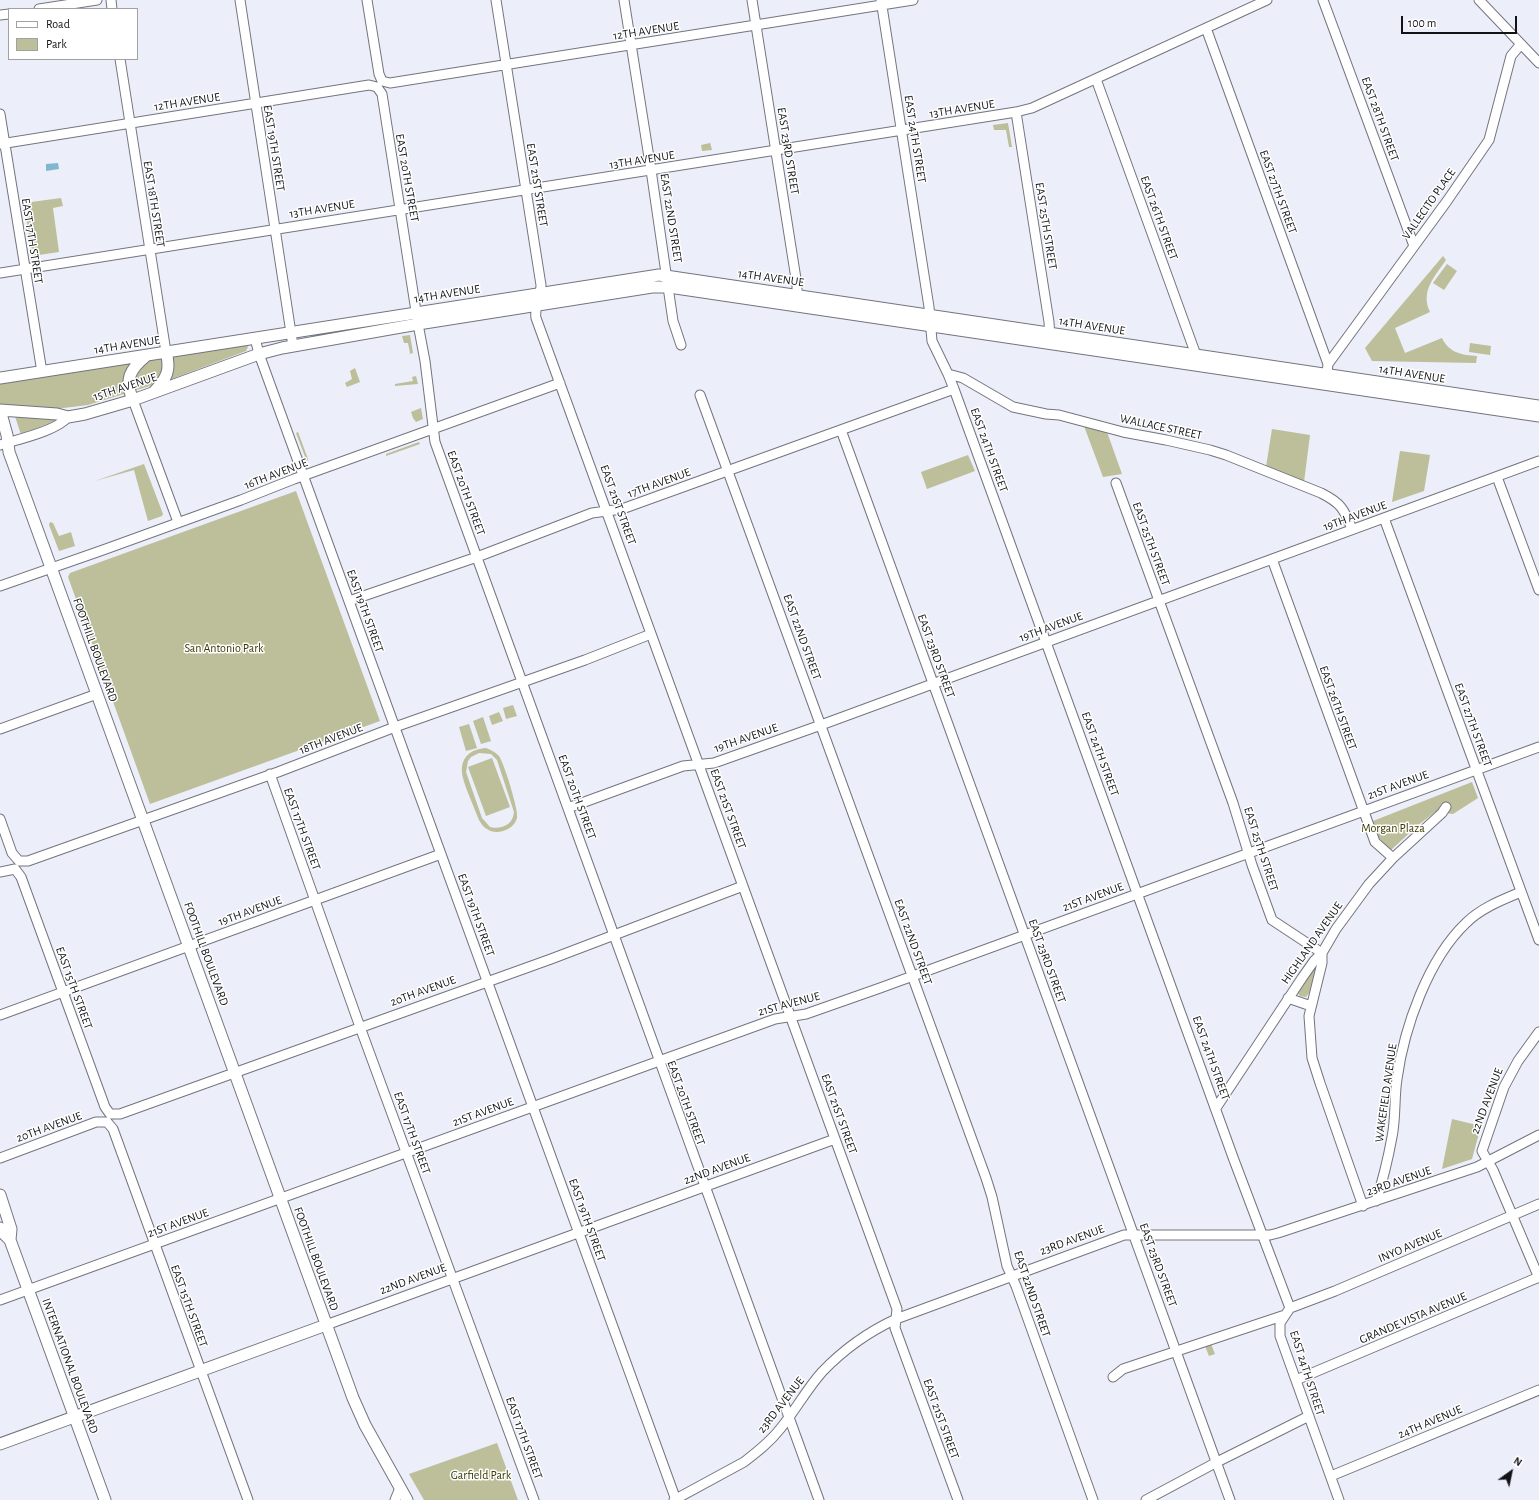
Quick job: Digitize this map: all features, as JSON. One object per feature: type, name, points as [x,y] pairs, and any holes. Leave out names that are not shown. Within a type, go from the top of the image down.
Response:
[{"type":"main road","name":"14TH AVENUE","points":[[0,378],[659,275],[668,281],[1196,360],[1327,374],[1539,406]]},
{"type":"main road","name":"14TH AVENUE","points":[[259,354],[293,346],[418,324],[652,287],[668,281]]},
{"type":"main road","points":[[152,393],[163,382],[169,369],[166,352]]},
{"type":"main road","name":"15TH AVENUE","points":[[68,416],[85,414],[132,400],[259,354]]},
{"type":"main road","points":[[132,400],[128,386],[131,373],[136,364],[148,355]]},
{"type":"main road","name":"14TH AVENUE","points":[[1327,374],[1539,416]]},
{"type":"main road","points":[[0,410],[68,416]]},
{"type":"main road","name":"FOOTHILL BOULEVARD","points":[[0,410],[4,444],[9,452],[326,1325],[359,1412],[407,1500]]},
{"type":"main road","name":"INTERNATIONAL BOULEVARD","points":[[0,1195],[11,1229],[10,1240],[105,1500]]},
{"type":"main road","name":"INTERNATIONAL BOULEVARD","points":[[0,1228],[10,1240]]},
{"type":"main road","name":"22ND AVENUE","points":[[0,1444],[326,1325]]},
{"type":"street","points":[[45,8],[97,0]]},
{"type":"street","name":"EAST 19TH STREET","points":[[240,0],[293,346]]},
{"type":"street","name":"EAST 20TH STREET","points":[[367,0],[425,361],[434,429],[434,442],[614,935],[704,1188],[819,1500]]},
{"type":"street","name":"EAST 21ST STREET","points":[[496,0],[541,285],[536,318],[897,1309],[895,1328],[958,1500]]},
{"type":"street","name":"EAST 22ND STREET","points":[[624,0],[673,321],[682,345]]},
{"type":"street","name":"EAST 23RD STREET","points":[[752,0],[798,300]]},
{"type":"street","name":"12TH AVENUE","points":[[2,143],[369,85],[631,46],[881,3],[913,0]]},
{"type":"street","name":"13TH AVENUE","points":[[0,273],[149,250],[274,228],[525,190],[1016,112],[1032,108],[1267,0]]},
{"type":"street","name":"EAST 28TH STREET","points":[[1323,0],[1414,246]]},
{"type":"street","points":[[1479,0],[1539,63]]},
{"type":"street","name":"EAST 24TH STREET","points":[[881,3],[932,341],[954,389],[1262,1235],[1287,1311],[1280,1323],[1280,1336],[1339,1500]]},
{"type":"street","name":"EAST 27TH STREET","points":[[1206,28],[1327,374]]},
{"type":"street","name":"VALLECITO PLACE","points":[[1327,374],[1488,140],[1511,56],[1521,44]]},
{"type":"street","name":"EAST 18TH STREET","points":[[120,60],[166,352]]},
{"type":"street","name":"EAST 26TH STREET","points":[[1096,79],[1196,360]]},
{"type":"street","name":"EAST 25TH STREET","points":[[1016,112],[1050,338]]},
{"type":"street","name":"EAST 17TH STREET","points":[[0,114],[2,143],[42,372]]},
{"type":"street","name":"EAST 19TH STREET","points":[[255,338],[259,354],[264,364],[675,1500]]},
{"type":"street","name":"WALLACE STREET","points":[[948,374],[963,378],[1013,407],[1046,414],[1059,415],[1122,432],[1166,440],[1216,452],[1321,493],[1335,500],[1346,512],[1352,529]]},
{"type":"street","name":"16TH AVENUE","points":[[0,586],[241,500],[560,383]]},
{"type":"street","name":"17TH AVENUE","points":[[349,602],[477,557],[592,513],[622,510],[954,389]]},
{"type":"street","name":"EAST 22ND STREET","points":[[700,395],[992,1197],[1007,1266],[1093,1500]]},
{"type":"street","points":[[132,400],[178,522]]},
{"type":"street","name":"15TH AVENUE","points":[[4,444],[60,424],[68,416]]},
{"type":"street","name":"EAST 23RD STREET","points":[[842,430],[1230,1500]]},
{"type":"street","name":"19TH AVENUE","points":[[568,808],[683,766],[714,763],[821,725],[1539,461]]},
{"type":"street","points":[[1497,477],[1539,590]]},
{"type":"street","name":"EAST 25TH STREET","points":[[1116,483],[1233,803],[1272,920],[1322,953]]},
{"type":"street","name":"EAST 27TH STREET","points":[[1384,518],[1539,940]]},
{"type":"street","name":"EAST 26TH STREET","points":[[1272,559],[1375,842],[1393,858]]},
{"type":"street","name":"18TH AVENUE","points":[[0,872],[395,727],[585,660],[651,634]]},
{"type":"street","points":[[0,729],[97,694]]},
{"type":"street","name":"21ST AVENUE","points":[[0,1300],[775,1019],[806,1014],[912,976],[1539,747]]},
{"type":"street","name":"EAST 17TH STREET","points":[[270,774],[360,1027],[534,1500]]},
{"type":"street","name":"HIGHLAND AVENUE","points":[[1216,1108],[1288,998],[1314,961],[1322,953],[1352,906],[1369,884],[1393,858],[1442,813],[1446,807]]},
{"type":"street","name":"EAST 15TH STREET","points":[[0,819],[248,1500]]},
{"type":"street","name":"19TH AVENUE","points":[[0,1015],[441,854]]},
{"type":"street","name":"20TH AVENUE","points":[[0,1158],[614,935],[743,886]]},
{"type":"street","name":"WAKEFIELD AVENUE","points":[[1376,1201],[1386,1170],[1393,1135],[1397,1080],[1402,1052],[1411,1020],[1423,990],[1445,949],[1466,922],[1483,910],[1521,892]]},
{"type":"street","points":[[1322,953],[1322,963],[1309,1016],[1312,1058],[1363,1206]]},
{"type":"street","points":[[1288,998],[1311,1006]]},
{"type":"street","name":"22ND AVENUE","points":[[1488,1162],[1482,1151],[1504,1087],[1518,1061],[1539,1032]]},
{"type":"street","name":"23RD AVENUE","points":[[675,1500],[752,1456],[767,1443],[789,1417],[803,1396],[822,1373],[839,1356],[864,1337],[896,1319],[1120,1236],[1262,1235],[1278,1233],[1470,1170],[1539,1135]]},
{"type":"street","name":"22ND AVENUE","points":[[326,1325],[835,1139]]},
{"type":"street","points":[[1488,1162],[1493,1170],[1539,1277]]},
{"type":"street","name":"INYO AVENUE","points":[[1113,1377],[1123,1369],[1287,1311],[1539,1204]]},
{"type":"street","name":"GRANDE VISTA AVENUE","points":[[1296,1380],[1539,1277]]},
{"type":"street","name":"24TH AVENUE","points":[[1331,1476],[1539,1390]]},
{"type":"street","points":[[1146,1500],[1217,1462],[1309,1416]]},
{"type":"street","points":[[395,1500],[400,1488]]},
{"type":"green space","points":[[671,24],[673,28],[658,30],[658,26]]},
{"type":"green space","points":[[1008,123],[1012,147],[1009,147],[1006,130],[994,130],[993,125]]},
{"type":"green space","points":[[710,142],[712,150],[702,151],[701,145]]},
{"type":"green space","points":[[61,198],[63,206],[53,208],[59,252],[32,256],[24,203]]},
{"type":"green space","points":[[1443,256],[1446,260],[1433,278],[1428,291],[1427,304],[1430,312],[1395,328],[1405,353],[1442,338],[1452,350],[1466,355],[1477,356],[1476,363],[1372,361],[1365,348]]},
{"type":"green space","points":[[1447,264],[1457,271],[1444,290],[1433,283]]},
{"type":"green space","points":[[410,335],[413,353],[409,354],[408,343],[404,343],[402,336]]},
{"type":"green space","points":[[1470,343],[1491,346],[1490,355],[1469,352]]},
{"type":"green space","points":[[246,344],[248,347],[246,351],[169,380],[88,405],[47,410],[59,419],[21,435],[12,407],[0,406],[0,384]]},
{"type":"green space","points":[[355,368],[360,382],[347,387],[345,383],[352,379],[350,371]]},
{"type":"green space","points":[[416,376],[418,384],[395,386],[395,384],[413,381],[412,377]]},
{"type":"green space","points":[[421,408],[423,419],[416,422],[411,412]]},
{"type":"green space","points":[[1084,426],[1107,432],[1122,474],[1103,477]]},
{"type":"green space","points":[[1272,429],[1310,435],[1304,482],[1266,467]]},
{"type":"green space","points":[[298,432],[308,459],[307,462],[296,433]]},
{"type":"green space","points":[[419,442],[420,444],[386,456],[386,454]]},
{"type":"green space","points":[[1400,451],[1430,455],[1424,491],[1392,502]]},
{"type":"green space","points":[[968,455],[975,471],[927,489],[921,472]]},
{"type":"green space","points":[[144,464],[163,514],[162,516],[148,521],[134,470],[95,481]]},
{"type":"green space","name":"San Antonio Park","points":[[296,491],[380,721],[150,804],[68,577],[70,573]]},
{"type":"green space","points":[[50,522],[53,523],[59,536],[71,532],[75,546],[59,551],[49,525]]},
{"type":"green space","points":[[513,705],[517,716],[506,719],[503,708]]},
{"type":"green space","points":[[499,712],[503,721],[492,725],[489,716]]},
{"type":"green space","points":[[483,717],[491,741],[481,744],[473,721]]},
{"type":"green space","points":[[469,724],[477,748],[466,751],[459,727]]},
{"type":"green space","points":[[486,748],[499,756],[511,787],[516,806],[517,818],[509,829],[504,831],[491,831],[482,825],[464,782],[462,766],[465,758],[468,754]],"holes":[[[479,753],[491,754],[497,760],[514,812],[509,823],[506,826],[498,828],[490,827],[482,818],[466,772],[468,761],[471,757]]]},
{"type":"green space","points":[[492,758],[510,807],[486,816],[468,767]]},
{"type":"green space","name":"Morgan Plaza","points":[[1472,782],[1478,798],[1453,814],[1435,812],[1391,850],[1379,838],[1373,821]]},
{"type":"green space","points":[[1318,963],[1309,993],[1306,997],[1300,996],[1297,992]]},
{"type":"green space","points":[[1452,1119],[1481,1126],[1472,1159],[1442,1169]]},
{"type":"green space","points":[[1211,1344],[1215,1354],[1209,1356],[1205,1346]]},
{"type":"green space","name":"Garfield Park","points":[[497,1443],[518,1500],[424,1500],[409,1474]]},
{"type":"water","points":[[58,163],[59,169],[46,171],[46,164]]}]
